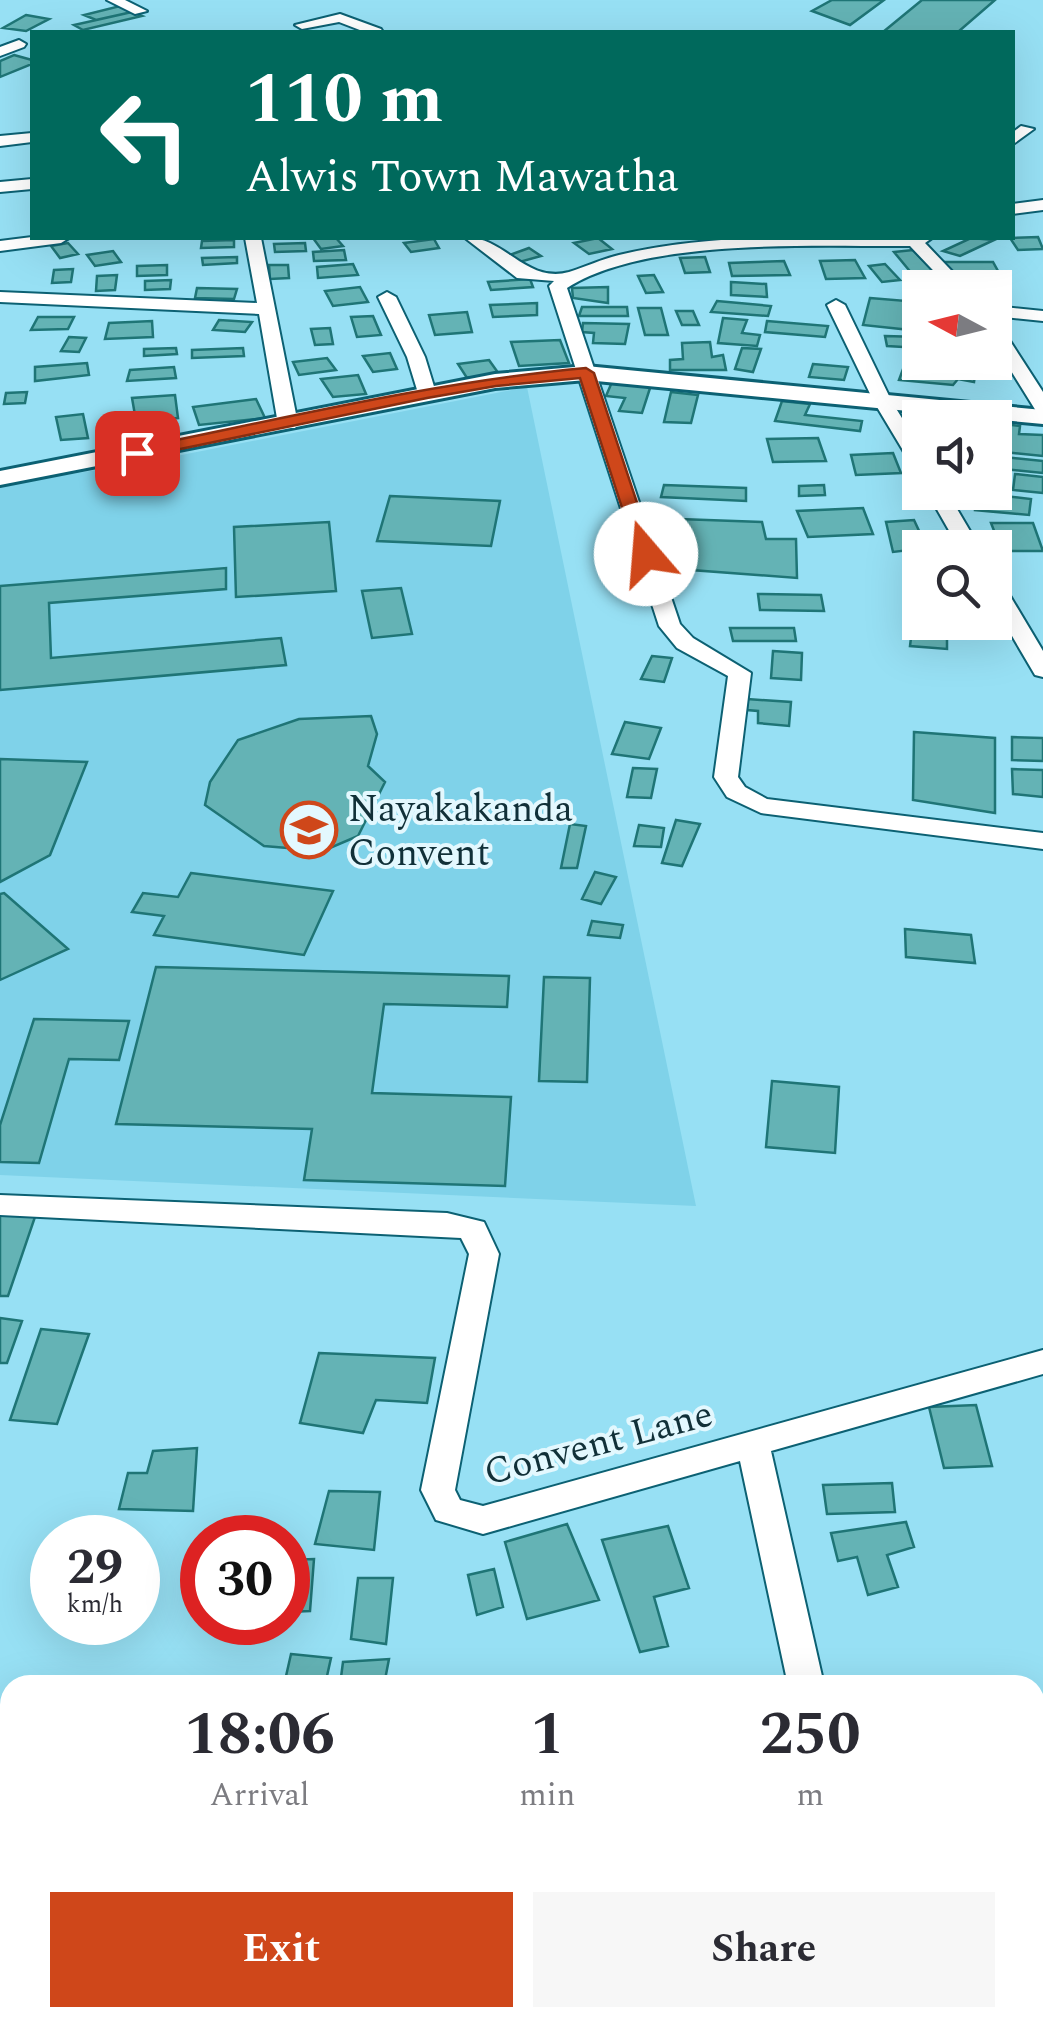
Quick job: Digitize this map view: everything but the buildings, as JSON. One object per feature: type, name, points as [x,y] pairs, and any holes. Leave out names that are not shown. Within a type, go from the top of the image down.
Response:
[{"type":"street","points":[[114,0],[140,12]]},
{"type":"street","points":[[302,25],[340,18],[371,30]]},
{"type":"street","points":[[0,52],[20,44]]},
{"type":"street","points":[[1015,138],[1026,129]]},
{"type":"street","points":[[0,142],[30,138]]},
{"type":"street","points":[[0,187],[30,184]]},
{"type":"street","points":[[0,246],[46,240]]},
{"type":"street","points":[[253,240],[288,424]]},
{"type":"street","points":[[476,240],[523,274],[566,277],[630,258],[722,245],[798,240]]},
{"type":"street","points":[[920,240],[945,270]]},
{"type":"street","points":[[566,277],[558,286],[670,626],[685,643],[740,673],[726,777],[736,792],[762,806],[1043,841]]},
{"type":"street","points":[[0,297],[266,309]]},
{"type":"street","points":[[387,297],[416,357],[427,393]]},
{"type":"street","points":[[836,306],[902,433]]},
{"type":"street","points":[[1012,313],[1043,316]]},
{"type":"street","points":[[1012,358],[1043,407]]},
{"type":"street","points":[[0,478],[288,424],[427,393],[496,381],[586,373],[1043,417]]},
{"type":"street","points":[[1012,618],[1043,670]]},
{"type":"street","name":"Convent Lane","points":[[0,1205],[447,1224],[474,1230],[484,1254],[438,1490],[448,1510],[483,1520],[1043,1362]]},
{"type":"street","points":[[753,1444],[804,1675]]},
{"type":"shaded area","name":"Nayakakanda Convent","points":[[527,387],[696,1206],[0,1175],[0,485],[136,464]]},
{"type":"place","name":"Nayakakanda Convent","points":[[309,830]]},
{"type":"route","points":[[137,453],[427,393],[496,381],[586,373],[646,554]]}]
